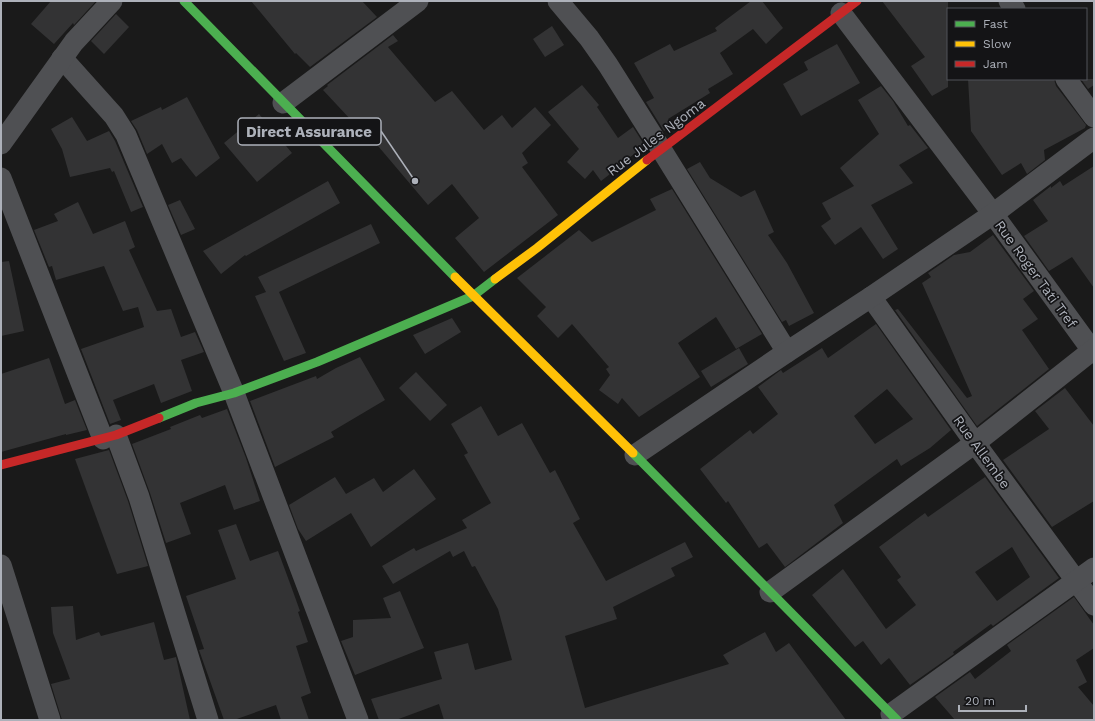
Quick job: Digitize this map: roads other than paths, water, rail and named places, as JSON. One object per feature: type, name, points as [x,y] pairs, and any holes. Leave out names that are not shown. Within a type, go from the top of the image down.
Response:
[{"type":"main road","points":[[184,1],[473,296],[635,455],[894,717]]},
{"type":"main road","name":"Rue Jules Ngoma","points":[[1,465],[110,437],[196,403],[234,393],[317,362],[473,296],[543,243],[661,149],[849,7]]},
{"type":"street","points":[[1,144],[74,42],[112,1]]},
{"type":"street","points":[[283,103],[418,1]]},
{"type":"street","points":[[558,1],[589,38],[661,149],[787,352]]},
{"type":"street","name":"Rue Roger Tati Tref","points":[[849,7],[993,214],[1093,351]]},
{"type":"street","points":[[62,58],[114,116],[126,136],[234,393],[358,720]]},
{"type":"street","points":[[1067,80],[1094,117]]},
{"type":"street","points":[[635,455],[993,214],[1094,138]]},
{"type":"street","points":[[1,178],[110,437],[139,497],[208,720]]},
{"type":"street","name":"Rue Allembe","points":[[871,297],[1094,605]]},
{"type":"street","points":[[770,592],[975,442],[1093,351]]},
{"type":"street","points":[[1,565],[50,720]]},
{"type":"street","points":[[894,717],[1094,568]]},
{"type":"place","name":"Direct Assurance","points":[[415,181]]}]
